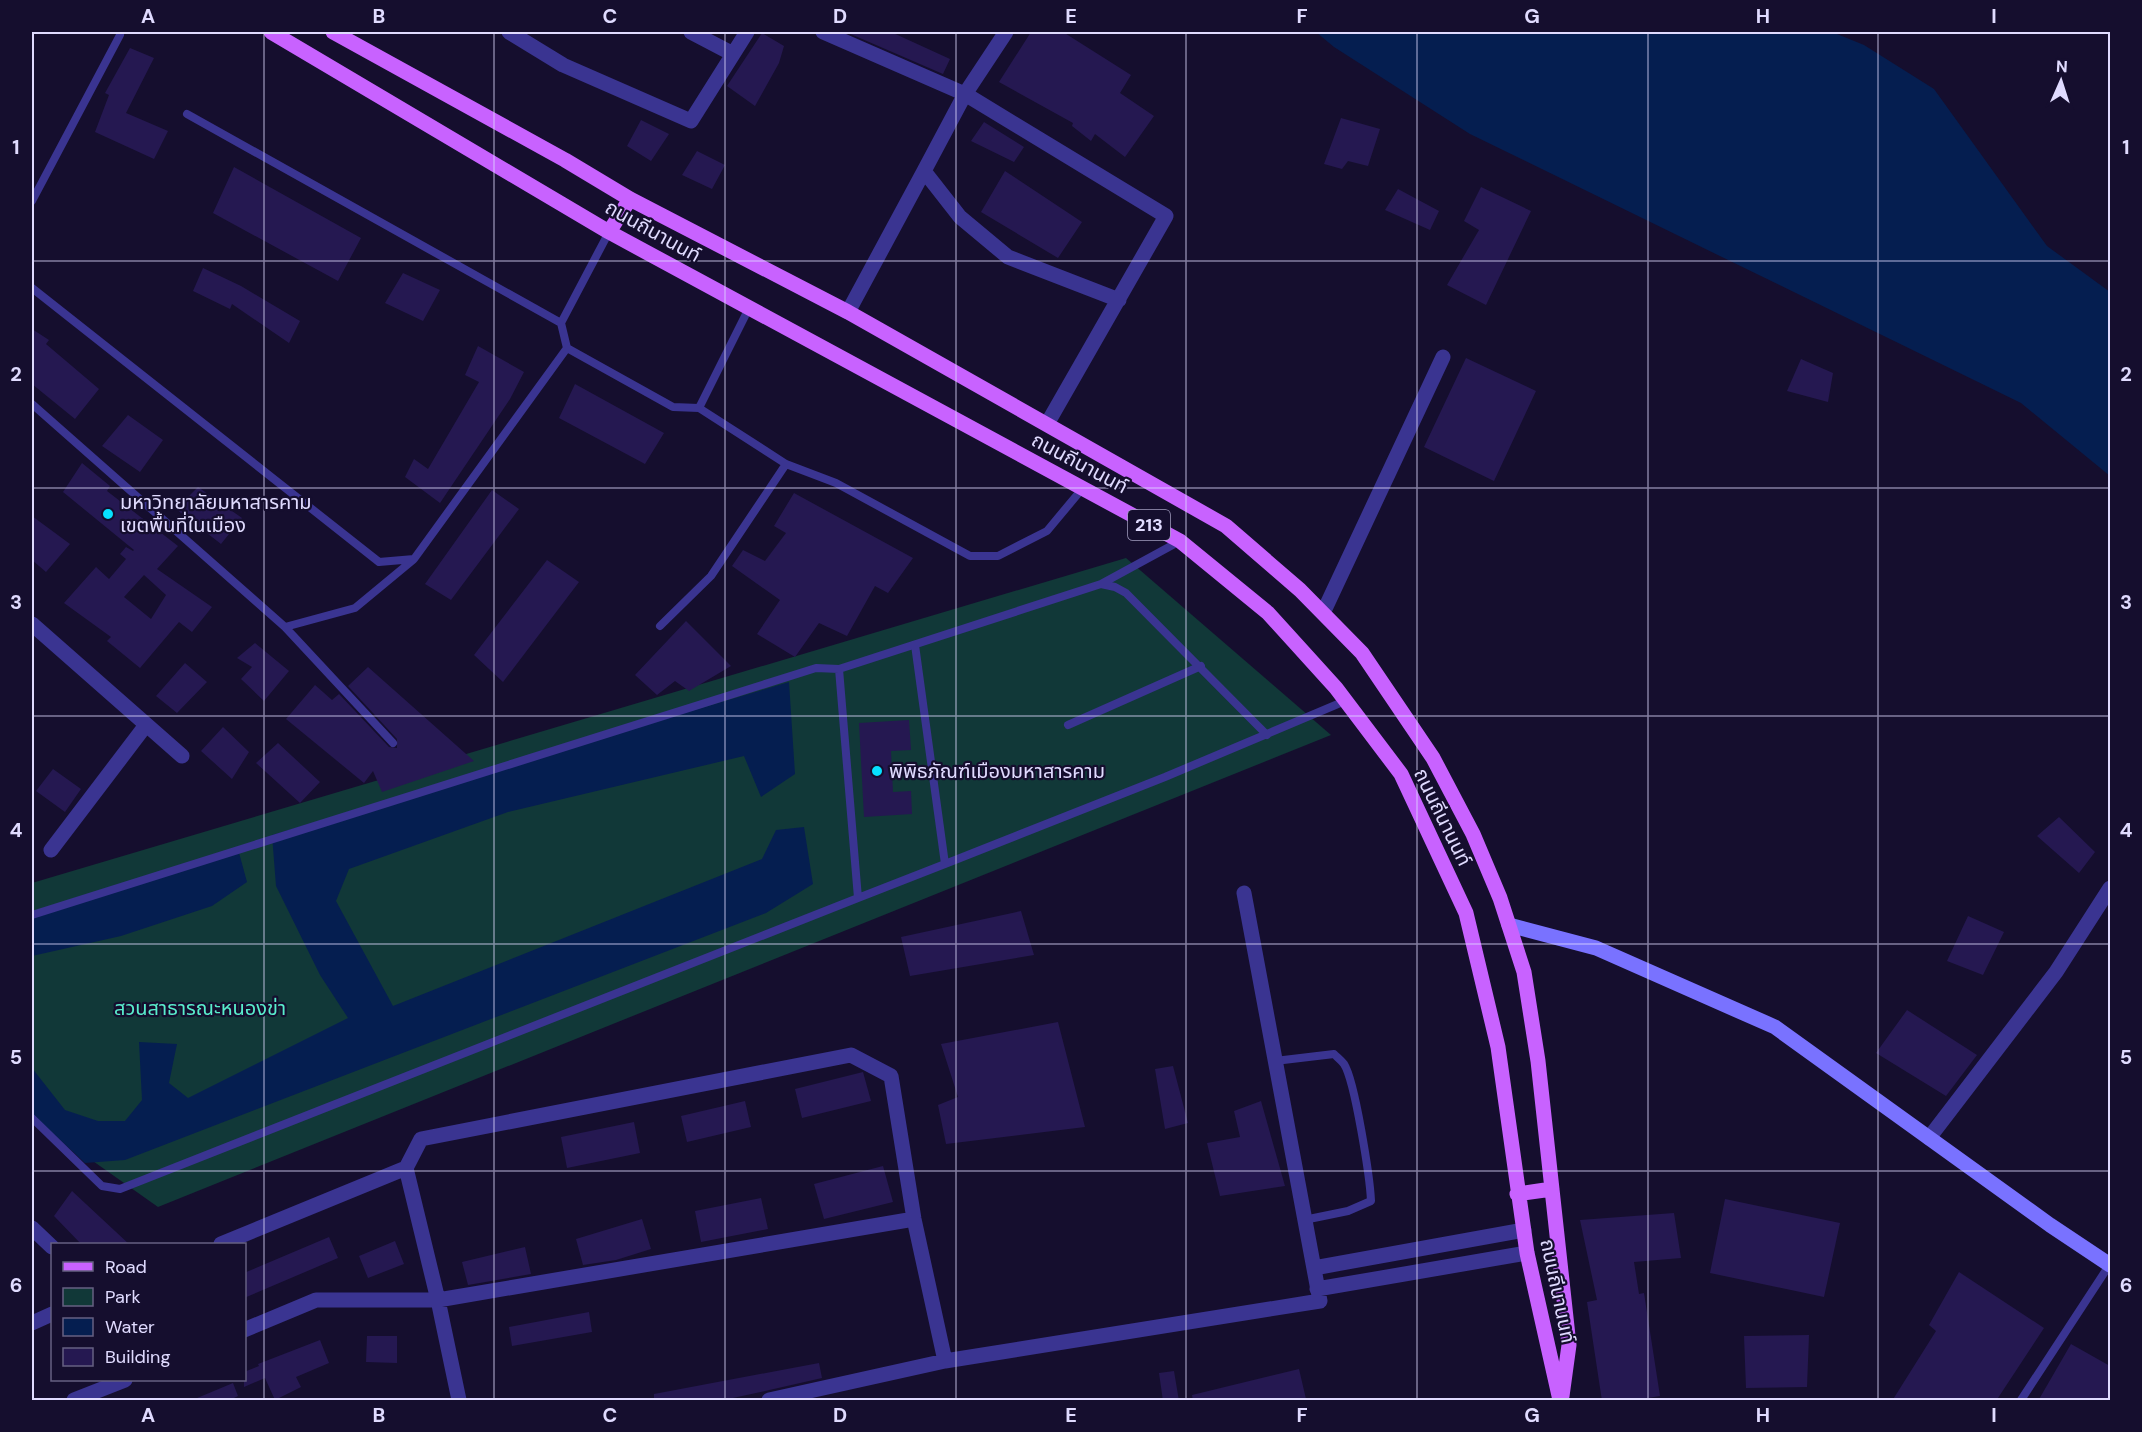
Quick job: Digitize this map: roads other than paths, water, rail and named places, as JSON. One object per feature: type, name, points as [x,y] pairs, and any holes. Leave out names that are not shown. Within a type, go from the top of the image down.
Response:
[{"type":"main road","name":"ถนนถีนานนท์","points":[[271,32],[609,232],[1180,541],[1268,613],[1345,701],[1401,774],[1466,913],[1498,1047],[1527,1253],[1561,1401]]},
{"type":"main road","name":"ถนนถีนานนท์","points":[[333,32],[565,160],[630,199],[848,312],[1226,526],[1323,613],[1362,653],[1433,758],[1473,834],[1509,926],[1524,972],[1538,1061],[1569,1345],[1561,1401]]},
{"type":"main road","points":[[609,232],[630,199]]},
{"type":"main road","points":[[1517,1194],[1552,1189]]},
{"type":"street","points":[[508,32],[563,65],[691,121],[747,32]]},
{"type":"street","points":[[691,32],[733,54]]},
{"type":"street","points":[[823,32],[965,94],[1166,216],[1047,424]]},
{"type":"street","points":[[848,312],[965,94],[1006,32]]},
{"type":"street","points":[[924,171],[960,217],[1008,257],[1119,300]]},
{"type":"street","points":[[1323,613],[1443,357]]},
{"type":"street","points":[[32,624],[182,756]]},
{"type":"street","points":[[51,850],[146,725]]},
{"type":"street","points":[[1929,1138],[2056,972],[2110,888]]},
{"type":"street","points":[[769,1401],[945,1361],[1320,1301],[1244,893]]},
{"type":"street","points":[[1509,926],[1596,948],[1775,1027],[2110,1264]]},
{"type":"street","points":[[226,1243],[406,1168],[421,1140],[450,1132],[850,1055],[891,1076],[914,1219],[945,1361]]},
{"type":"street","points":[[406,1168],[438,1300],[459,1401]]},
{"type":"street","points":[[246,1329],[316,1300],[438,1300],[914,1219]]},
{"type":"street","points":[[32,1228],[51,1246]]},
{"type":"street","points":[[1314,1268],[1524,1230]]},
{"type":"street","points":[[1317,1289],[1527,1253]]},
{"type":"street","points":[[32,1323],[51,1314]]},
{"type":"street","points":[[74,1401],[123,1381]]},
{"type":"lane","points":[[32,201],[120,35]]},
{"type":"lane","points":[[187,114],[561,323]]},
{"type":"lane","points":[[609,232],[561,323],[567,348],[673,407],[699,408],[786,464],[836,483],[970,556],[998,556],[1047,531],[1082,489]]},
{"type":"lane","points":[[32,288],[379,562],[414,559]]},
{"type":"lane","points":[[699,408],[749,308]]},
{"type":"lane","points":[[285,627],[355,608],[414,559],[567,348]]},
{"type":"lane","points":[[32,404],[285,627],[393,743]]},
{"type":"lane","points":[[660,626],[711,576],[786,464]]},
{"type":"lane","points":[[32,915],[816,668],[839,669],[915,645],[1101,584],[1180,541]]},
{"type":"lane","points":[[1101,584],[1115,587],[1126,593],[1267,735]]},
{"type":"lane","points":[[915,645],[945,864]]},
{"type":"lane","points":[[1068,725],[1201,666]]},
{"type":"lane","points":[[839,669],[858,898]]},
{"type":"lane","points":[[32,1118],[102,1186],[120,1189],[945,864],[1267,735],[1345,701]]},
{"type":"lane","points":[[1275,1061],[1334,1054],[1344,1064],[1354,1097],[1371,1202],[1348,1211],[1304,1220]]},
{"type":"lane","points":[[2021,1401],[2110,1264]]},
{"type":"water","points":[[1316,32],[1832,32],[1864,45],[1934,89],[2047,246],[2110,292],[2110,476],[2021,403],[1470,134],[1334,47]]},
{"type":"water","points":[[789,682],[795,774],[761,797],[744,756],[508,812],[349,869],[336,901],[393,1006],[762,859],[776,830],[804,827],[813,884],[766,913],[125,1160],[85,1163],[32,1114],[32,1068],[65,1110],[98,1121],[125,1121],[142,1100],[139,1042],[177,1044],[169,1083],[188,1098],[348,1018],[320,975],[276,886],[272,835]]},
{"type":"water","points":[[238,849],[247,882],[212,906],[121,936],[32,956],[32,915]]},
{"type":"place","name":"มหาวิทยาลัยมหาสารคาม เขตพื้นที่ในเมือง","points":[[108,514]]},
{"type":"place","name":"พิพิธภัณฑ์เมืองมหาสารคาม","points":[[877,771]]},
{"type":"park label","name":"สวนสาธารณะหนองข่า","points":[[200,1008]]}]
